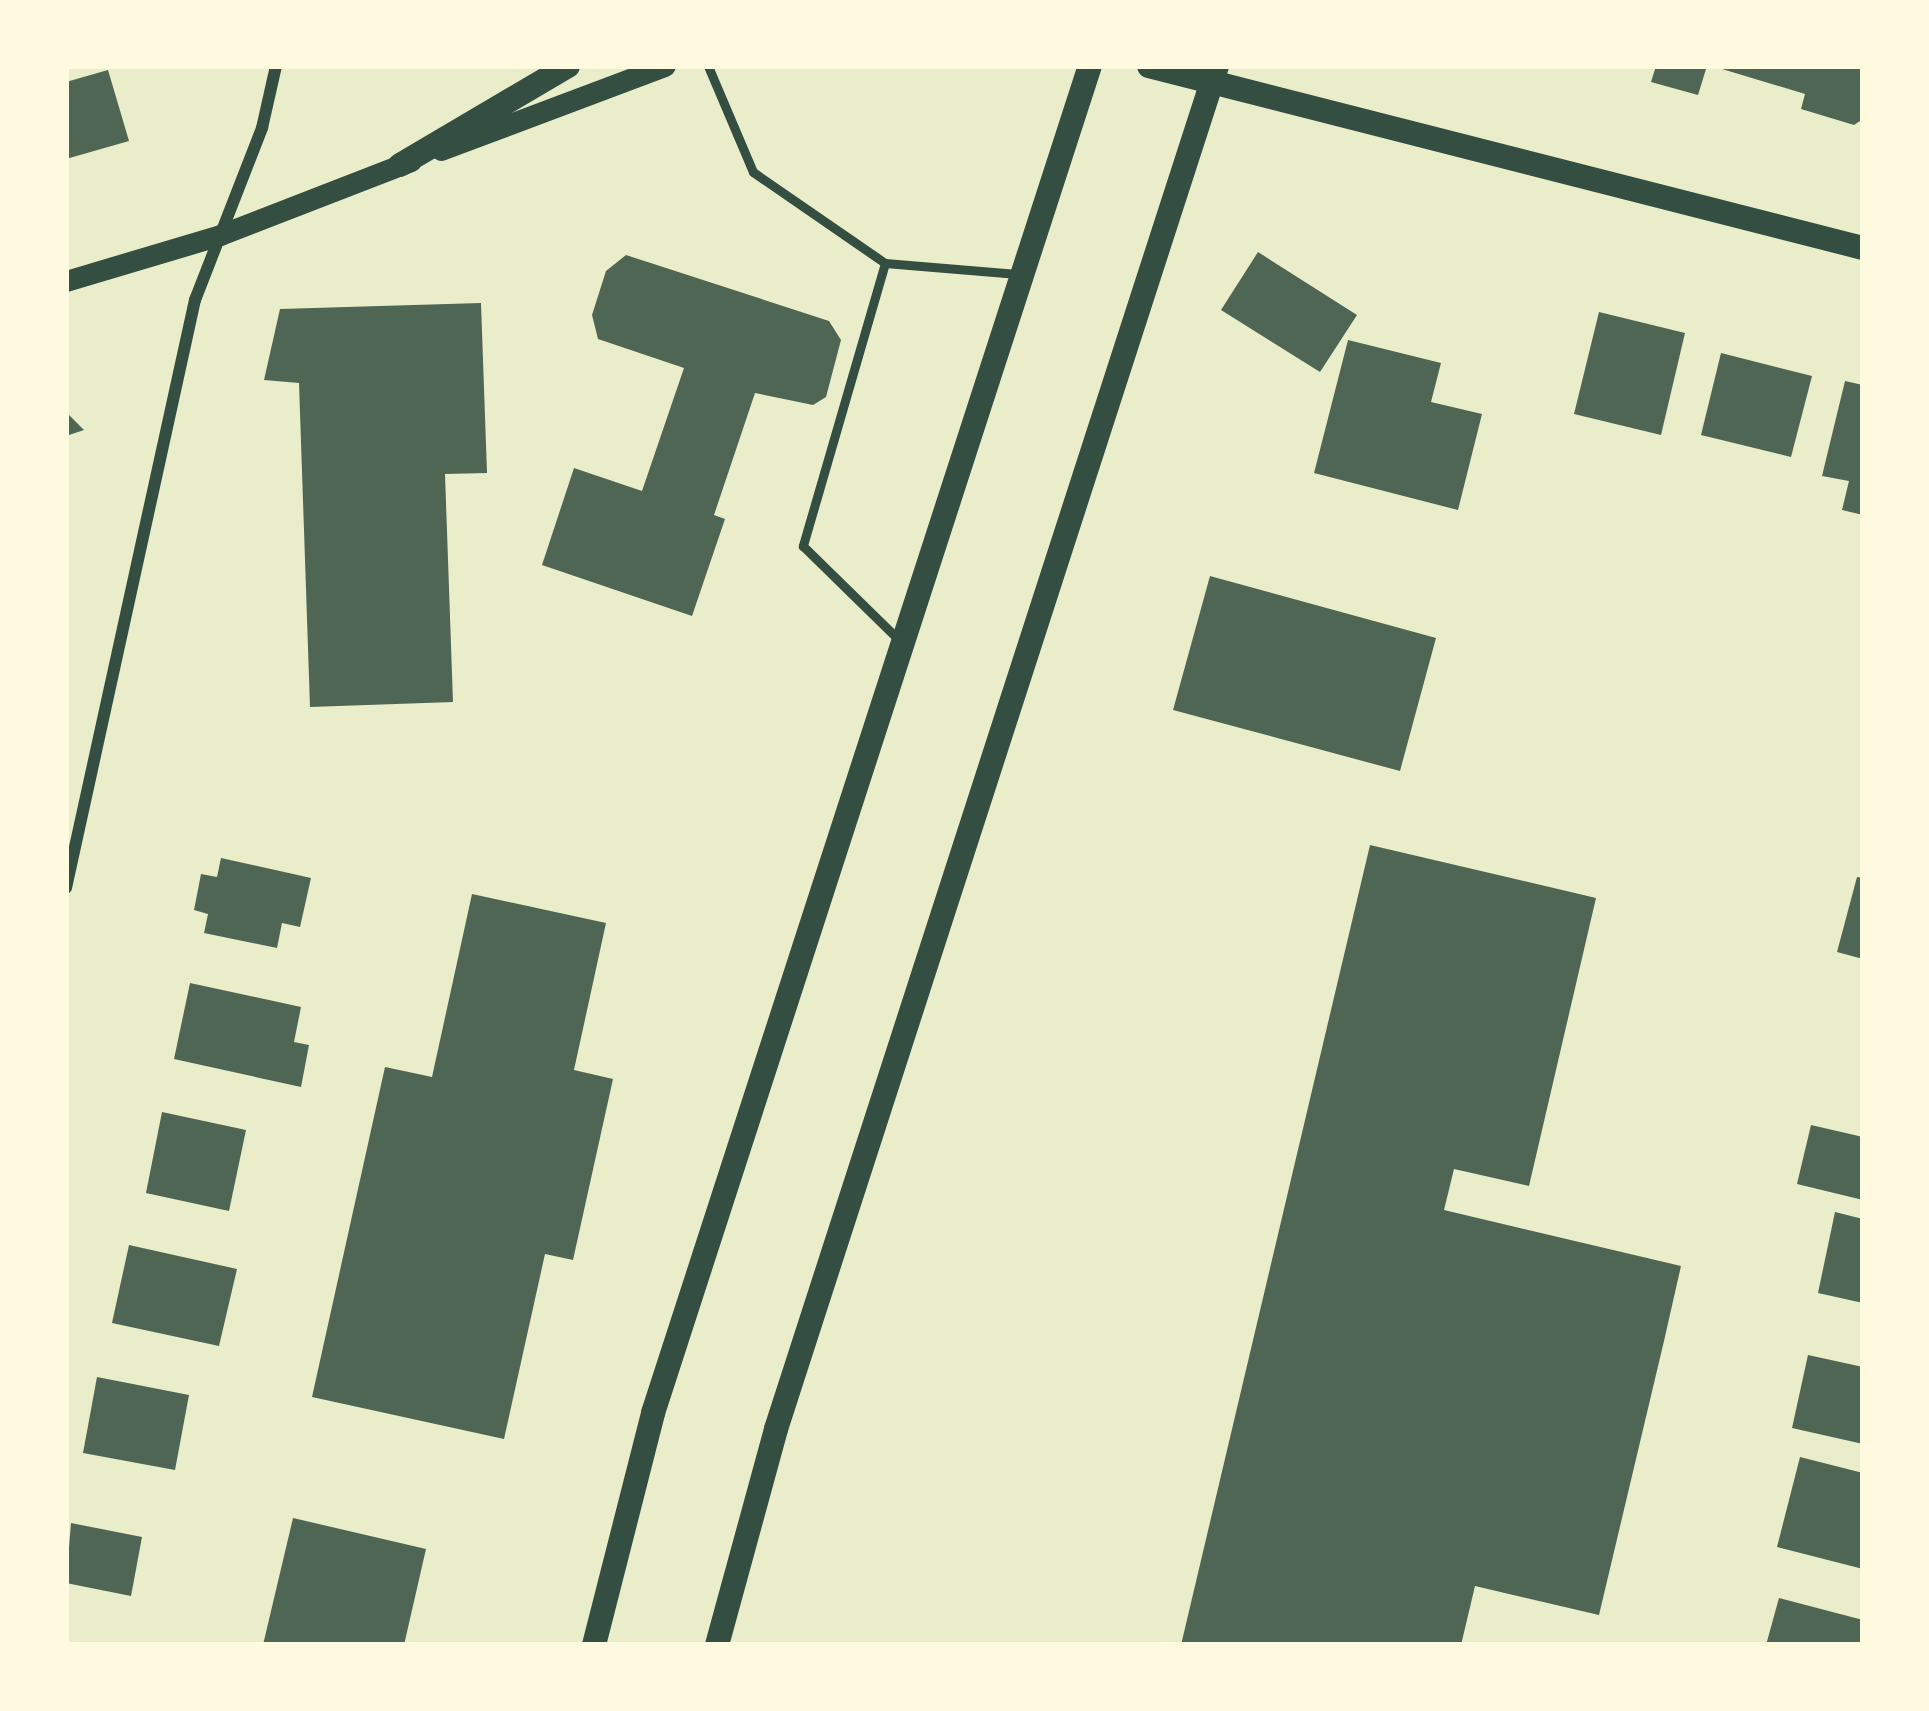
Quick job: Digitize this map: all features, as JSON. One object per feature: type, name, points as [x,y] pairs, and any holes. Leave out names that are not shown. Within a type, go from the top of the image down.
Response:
[{"type":"main road","points":[[400,165],[568,66]]},
{"type":"main road","points":[[594,1645],[653,1413],[1090,66]]},
{"type":"main road","points":[[1149,66],[1214,74],[1863,248]]},
{"type":"main road","points":[[717,1645],[783,1407],[1214,74]]},
{"type":"street","points":[[66,888],[196,300],[262,128],[277,66]]},
{"type":"street","points":[[66,281],[220,235],[665,66]]},
{"type":"lane","points":[[708,66],[753,172],[885,262],[1023,274]]},
{"type":"lane","points":[[885,262],[803,546],[903,644]]},
{"type":"building","points":[[1656,66],[1707,66],[1698,95],[1651,82]]},
{"type":"building","points":[[1712,66],[1863,66],[1863,119],[1854,125],[1801,109],[1805,94]]},
{"type":"building","points":[[108,70],[129,141],[66,159],[66,82]]},
{"type":"building","points":[[1258,252],[1357,315],[1320,372],[1221,310]]},
{"type":"building","points":[[626,255],[829,321],[841,340],[826,397],[813,405],[755,393],[714,515],[725,519],[692,616],[542,565],[574,468],[642,491],[684,368],[598,339],[592,315],[606,271]]},
{"type":"building","points":[[481,303],[487,473],[445,474],[453,702],[310,707],[299,383],[264,380],[280,309]]},
{"type":"building","points":[[1599,312],[1685,333],[1661,435],[1574,414]]},
{"type":"building","points":[[1348,340],[1441,363],[1431,402],[1482,414],[1458,510],[1314,473]]},
{"type":"building","points":[[1721,353],[1812,376],[1791,457],[1701,435]]},
{"type":"building","points":[[1845,381],[1863,385],[1863,515],[1842,510],[1849,481],[1822,476]]},
{"type":"building","points":[[66,412],[84,430],[66,436]]},
{"type":"building","points":[[1210,576],[1436,638],[1400,771],[1173,710]]},
{"type":"building","points":[[1370,845],[1596,898],[1529,1186],[1454,1169],[1444,1210],[1681,1266],[1664,1341],[1599,1615],[1475,1586],[1461,1645],[1181,1645]]},
{"type":"building","points":[[221,858],[311,878],[300,927],[282,923],[277,948],[204,933],[208,914],[194,910],[201,874],[217,877]]},
{"type":"building","points":[[1857,877],[1863,878],[1863,959],[1837,952]]},
{"type":"building","points":[[472,894],[606,923],[574,1070],[613,1079],[573,1260],[545,1254],[504,1439],[312,1397],[385,1067],[432,1077]]},
{"type":"building","points":[[190,983],[301,1007],[294,1042],[309,1045],[301,1087],[174,1059]]},
{"type":"building","points":[[162,1112],[246,1130],[229,1211],[146,1193]]},
{"type":"building","points":[[1811,1125],[1863,1137],[1863,1200],[1797,1184]]},
{"type":"building","points":[[1835,1212],[1863,1219],[1863,1303],[1818,1293]]},
{"type":"building","points":[[129,1245],[237,1269],[219,1346],[112,1323]]},
{"type":"building","points":[[1808,1355],[1863,1367],[1863,1444],[1792,1428]]},
{"type":"building","points":[[97,1377],[189,1395],[175,1470],[83,1453]]},
{"type":"building","points":[[1800,1457],[1863,1473],[1863,1569],[1777,1547]]},
{"type":"building","points":[[293,1518],[426,1549],[404,1645],[263,1645]]},
{"type":"building","points":[[71,1523],[142,1537],[131,1596],[66,1583]]},
{"type":"building","points":[[1779,1598],[1863,1620],[1863,1645],[1766,1645]]}]
